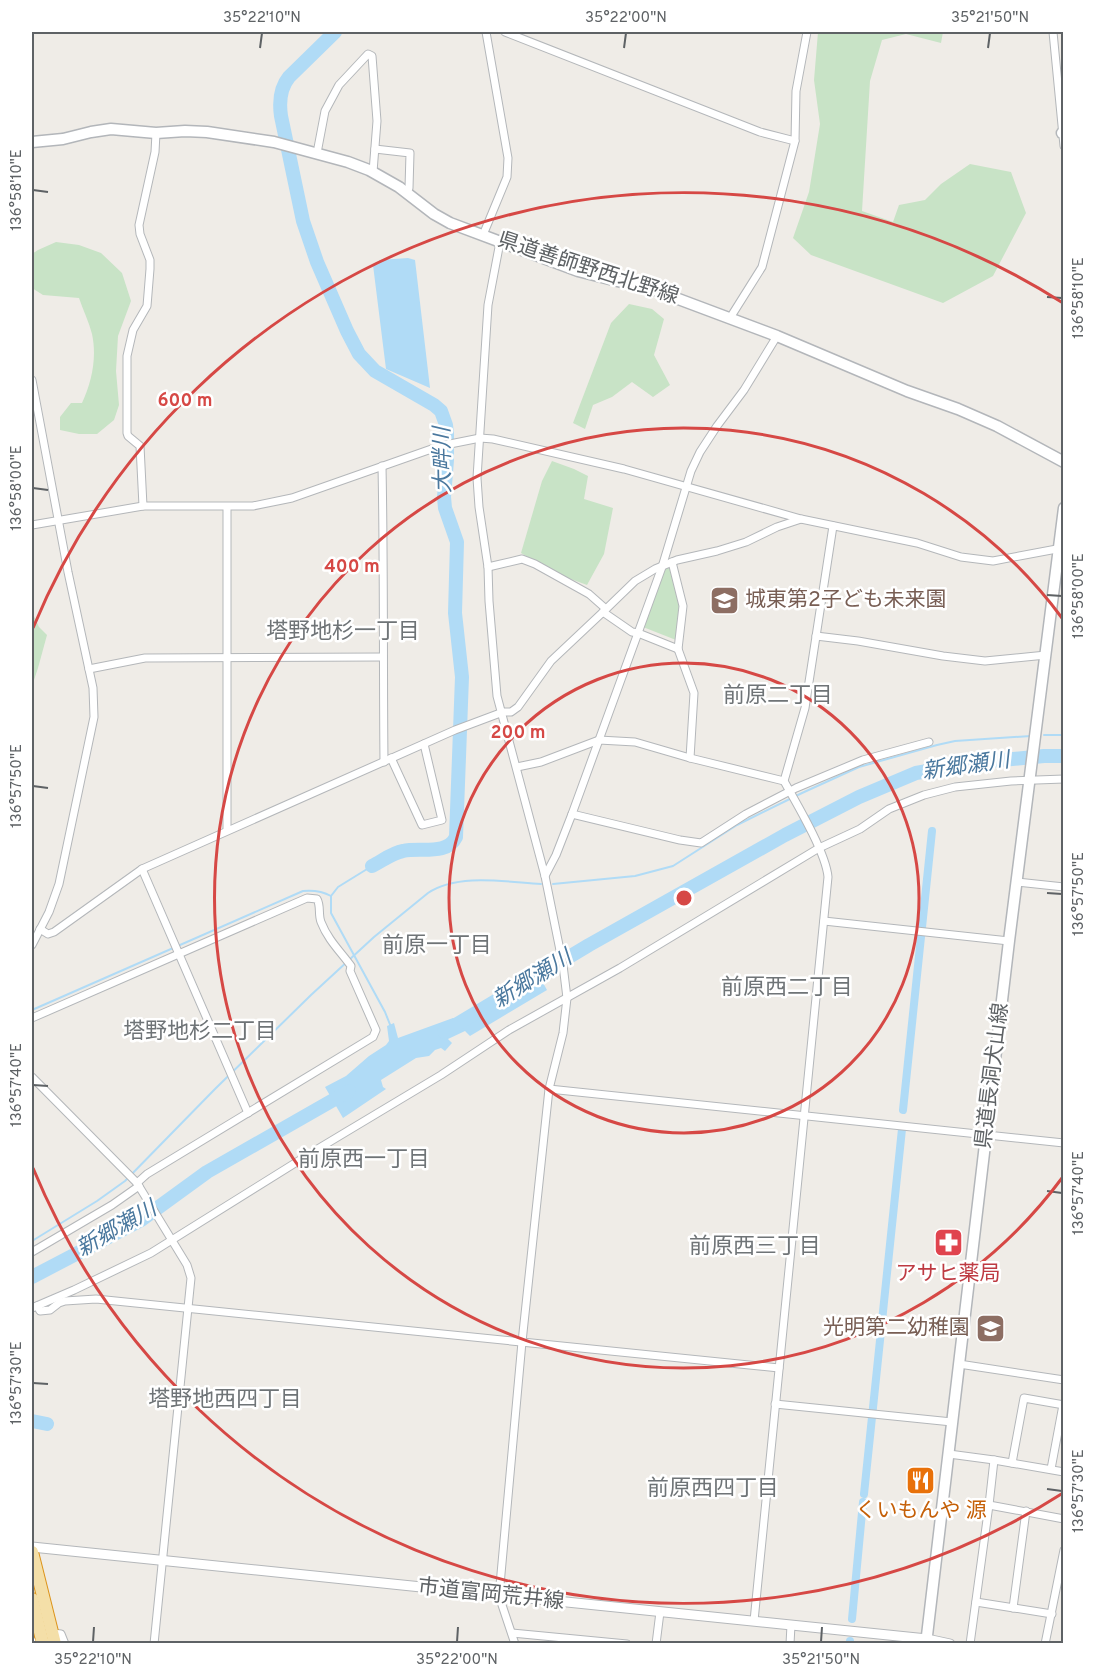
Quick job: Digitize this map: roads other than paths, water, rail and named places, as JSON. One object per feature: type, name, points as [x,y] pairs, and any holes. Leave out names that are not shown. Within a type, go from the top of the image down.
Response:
[{"type":"highway","points":[[32,1552],[54,1638]]},
{"type":"highway","points":[[32,1599],[43,1644]]},
{"type":"main road","name":"県道善師野西北野線","points":[[32,142],[63,139],[111,129],[156,133],[184,131],[274,142],[317,153],[373,172],[450,223],[579,271],[657,291],[777,336],[997,426],[1064,462]]},
{"type":"main road","name":"県道長洞犬山線","points":[[926,1641],[1009,941],[1061,548],[1064,508]]},
{"type":"street","points":[[483,235],[507,177],[507,158],[486,32]]},
{"type":"street","points":[[506,32],[760,132],[795,141]]},
{"type":"street","points":[[730,318],[762,267],[795,141],[796,92],[807,32]]},
{"type":"street","points":[[1053,32],[1064,146]]},
{"type":"street","points":[[317,153],[325,111],[339,85],[368,54],[372,56],[377,121],[373,172]]},
{"type":"street","points":[[143,506],[140,446],[127,433],[127,356],[133,330],[147,306],[150,260],[140,234],[140,225],[155,152],[156,133]]},
{"type":"street","points":[[375,149],[410,153],[407,193]]},
{"type":"street","points":[[500,243],[488,305],[477,478],[479,507],[488,567],[497,696],[545,876],[563,965],[567,998],[563,1032],[549,1089],[522,1342],[500,1596],[515,1644]]},
{"type":"street","points":[[545,876],[572,814],[662,567],[691,471],[700,452],[744,390],[777,336]]},
{"type":"street","points":[[32,380],[58,521],[93,688],[94,717],[59,884],[49,912],[32,945]]},
{"type":"street","points":[[32,525],[143,506],[253,506],[292,498],[440,446],[480,438],[494,438],[624,469],[801,519],[917,543],[961,557],[982,561],[1005,559],[1061,548]]},
{"type":"street","points":[[382,466],[384,762]]},
{"type":"street","points":[[227,507],[227,830]]},
{"type":"street","points":[[40,929],[48,934],[54,932],[142,869],[459,729],[503,712],[512,712],[551,661],[635,581],[655,568],[746,542],[777,527],[801,519]]},
{"type":"street","points":[[784,781],[805,708],[833,526]]},
{"type":"street","points":[[488,567],[522,559],[536,564],[590,594],[605,611],[632,632],[678,649]]},
{"type":"street","points":[[672,562],[683,606],[678,649],[694,693],[690,758]]},
{"type":"street","points":[[816,636],[985,662],[1046,655]]},
{"type":"street","points":[[89,669],[145,658],[383,657]]},
{"type":"street","points":[[517,767],[541,762],[599,740],[635,742],[784,781],[827,867],[824,921],[754,1621]]},
{"type":"street","points":[[572,814],[701,843],[726,825],[790,791],[856,763],[929,741]]},
{"type":"street","points":[[391,758],[422,825],[442,820],[424,744]]},
{"type":"street","points":[[34,1307],[151,1253],[441,1075],[509,1030],[630,962],[819,848],[860,829],[889,809],[924,795],[955,787],[1011,781],[1064,779]]},
{"type":"street","points":[[142,869],[248,1113]]},
{"type":"street","points":[[1017,882],[1064,887]]},
{"type":"street","points":[[32,1018],[307,898],[317,899],[319,902],[320,919],[334,947],[351,966],[350,971],[376,1030],[373,1037],[147,1174],[112,1205],[32,1252]]},
{"type":"street","points":[[824,921],[1009,941]]},
{"type":"street","points":[[32,1077],[137,1183],[187,1265],[191,1278],[154,1644]]},
{"type":"street","points":[[549,1089],[1064,1143]]},
{"type":"street","points":[[34,1307],[40,1311],[50,1310],[65,1300],[96,1299],[779,1368]]},
{"type":"street","points":[[959,1364],[1064,1380]]},
{"type":"street","points":[[1012,1463],[1024,1398],[1063,1405],[1051,1469]]},
{"type":"street","points":[[775,1404],[952,1422]]},
{"type":"street","points":[[948,1454],[1064,1472]]},
{"type":"street","points":[[970,1644],[994,1460]]},
{"type":"street","points":[[989,1505],[1064,1519]]},
{"type":"street","points":[[1013,1608],[1026,1511]]},
{"type":"street","name":"市道富岡荒井線","points":[[32,1547],[754,1621],[950,1644]]},
{"type":"street","points":[[1045,1644],[1064,1550]]},
{"type":"street","points":[[976,1602],[1052,1614]]},
{"type":"street","points":[[656,1644],[660,1612]]},
{"type":"street","points":[[790,1644],[791,1625]]},
{"type":"street","points":[[512,1633],[567,1641],[627,1644]]},
{"type":"street","points":[[54,1638],[61,1634],[65,1644]]},
{"type":"water","points":[[408,258],[415,260],[430,388],[386,369],[373,265],[379,264],[379,260]]},
{"type":"water","points":[[542,981],[547,990],[470,1036],[465,1031],[448,1039],[452,1043],[445,1051],[441,1048],[429,1056],[416,1058],[381,1080],[386,1089],[343,1118],[325,1087],[346,1076],[386,1045],[389,1041],[387,1026],[394,1023],[398,1038],[453,1018],[463,1024],[488,1011],[504,999]]},
{"type":"waterway","name":"大畔川","points":[[335,32],[289,77],[281,95],[281,116],[303,221],[317,262],[359,354],[375,371],[441,411],[447,434],[445,508],[457,542],[455,613],[462,677],[456,837],[446,847],[399,852],[372,866]]},
{"type":"waterway","points":[[1044,735],[1064,735]]},
{"type":"waterway","points":[[553,884],[635,876],[673,866],[737,825],[859,767],[955,741],[1031,736]]},
{"type":"waterway","name":"新郷瀬川","points":[[444,1032],[589,945],[785,835],[859,797],[916,773],[971,763],[1064,756]]},
{"type":"waterway","points":[[903,1110],[932,831]]},
{"type":"waterway","points":[[372,866],[338,887],[331,896],[331,913],[391,1027]]},
{"type":"waterway","points":[[32,1241],[125,1181],[311,995],[374,937],[428,893],[453,883],[468,881],[541,884]]},
{"type":"waterway","points":[[32,1010],[303,891],[318,891],[331,896]]},
{"type":"waterway","name":"新郷瀬川","points":[[32,1277],[141,1220],[207,1172],[349,1091]]},
{"type":"waterway","points":[[864,1494],[902,1129]]},
{"type":"waterway","points":[[32,1421],[47,1424]]},
{"type":"waterway","points":[[852,1619],[863,1502]]},
{"type":"place","name":"城東第2子ども未来園","points":[[724,600]]},
{"type":"place","name":"アサヒ薬局","points":[[948,1243]]},
{"type":"place","name":"光明第二幼稚園","points":[[991,1328]]},
{"type":"place","name":"くいもんや 源","points":[[921,1480]]},
{"type":"district","name":"塔野地杉一丁目","points":[[343,632]]},
{"type":"district","name":"前原二丁目","points":[[778,696]]},
{"type":"district","name":"前原一丁目","points":[[437,946]]},
{"type":"district","name":"前原西二丁目","points":[[787,988]]},
{"type":"district","name":"塔野地杉二丁目","points":[[200,1032]]},
{"type":"district","name":"前原西一丁目","points":[[364,1160]]},
{"type":"district","name":"前原西三丁目","points":[[755,1247]]},
{"type":"district","name":"塔野地西四丁目","points":[[225,1400]]},
{"type":"district","name":"前原西四丁目","points":[[713,1489]]}]
